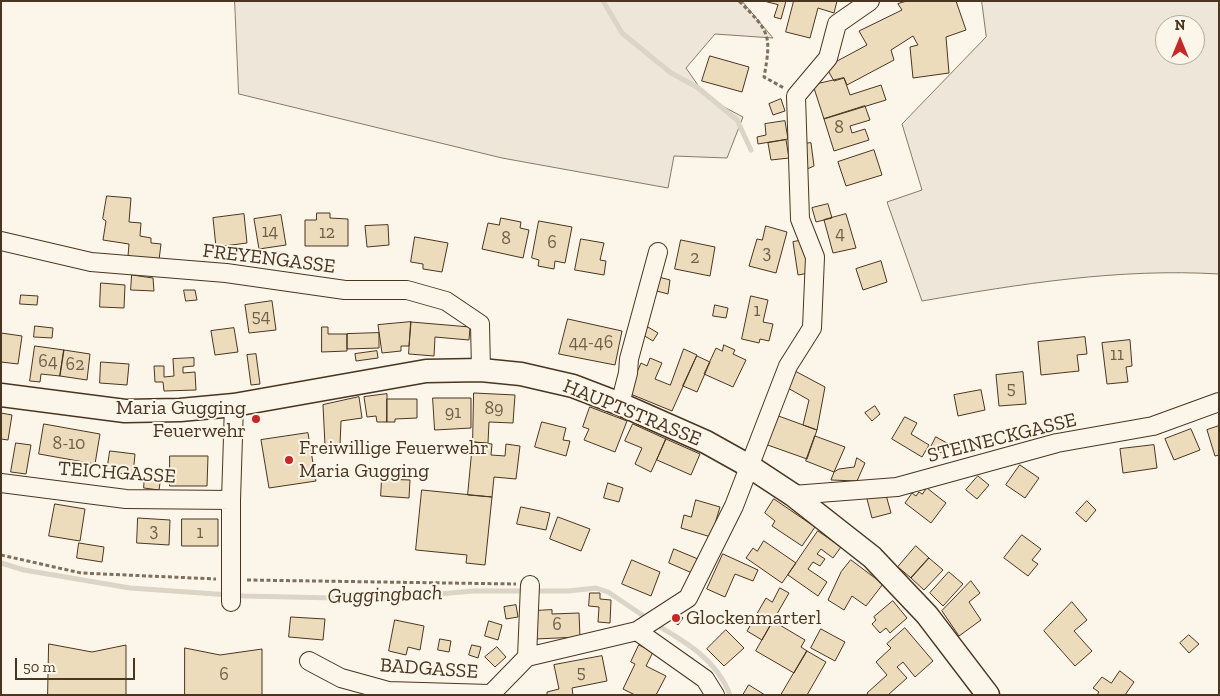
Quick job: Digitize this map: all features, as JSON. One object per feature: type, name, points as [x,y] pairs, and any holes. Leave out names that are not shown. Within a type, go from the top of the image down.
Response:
[{"type":"main road","name":"HAUPTSTRASSE","points":[[1,394],[125,411],[180,410],[234,405],[426,371],[481,370],[521,374],[573,386],[620,404],[706,442],[749,466],[793,495],[872,557],[927,615],[988,695]]},
{"type":"street","points":[[490,694],[527,657],[647,625],[688,598],[734,506],[788,366],[812,328],[815,257],[800,219],[796,96],[828,58],[837,24],[870,1]]},
{"type":"street","name":"FREYENGASSE","points":[[1,241],[91,262],[226,273],[345,290],[407,290],[446,301],[480,324],[481,370]]},
{"type":"street","points":[[620,404],[628,374],[629,359],[658,252]]},
{"type":"street","name":"STEINECKGASSE","points":[[793,495],[897,487],[1056,442],[1152,426],[1219,402]]},
{"type":"street","points":[[231,602],[231,500],[234,405]]},
{"type":"street","name":"TEICHGASSE","points":[[1,482],[126,499],[231,500]]},
{"type":"street","points":[[527,657],[530,589]]},
{"type":"street","points":[[647,625],[705,680],[715,695]]},
{"type":"street","name":"BADGASSE","points":[[309,661],[341,678],[388,692],[490,694]]},
{"type":"path","points":[[739,1],[765,28],[769,52],[764,76],[796,96]]},
{"type":"path","points":[[1,555],[81,573],[231,580],[530,589]]},
{"type":"shaded area","points":[[235,1],[742,1],[773,38],[715,34],[686,68],[707,98],[743,117],[727,158],[674,156],[668,188],[502,158],[239,94]]},
{"type":"shaded area","points":[[982,1],[1219,1],[1219,274],[1144,273],[1107,275],[1033,283],[922,301],[887,202],[922,190],[902,124],[986,37]]},
{"type":"building","points":[[764,1],[786,1],[781,19],[774,17],[778,5]]},
{"type":"building","points":[[794,1],[837,1],[834,13],[818,8],[810,38],[786,32]]},
{"type":"building","points":[[907,1],[956,1],[966,30],[946,37],[949,73],[913,78],[910,47],[918,45],[913,36],[891,50],[894,60],[847,85],[844,78],[834,81],[826,67],[867,45],[859,31],[902,10],[898,4]]},
{"type":"building","points":[[710,56],[749,67],[742,92],[702,81]]},
{"type":"building","points":[[844,78],[850,95],[881,85],[886,100],[824,119],[813,85]]},
{"type":"building","points":[[781,99],[785,111],[773,115],[769,104]]},
{"type":"building","points":[[865,106],[870,120],[850,126],[852,133],[865,129],[869,140],[834,151],[824,119]]},
{"type":"building","points":[[785,121],[788,139],[758,144],[757,137],[766,135],[765,124]]},
{"type":"building","points":[[786,140],[789,158],[771,160],[768,143]]},
{"type":"building","points":[[811,143],[814,166],[807,169],[802,144]]},
{"type":"building","points":[[874,150],[882,175],[846,186],[838,162]]},
{"type":"building","points":[[107,196],[131,198],[129,222],[141,223],[140,236],[151,238],[151,243],[161,244],[159,260],[128,256],[129,244],[103,240],[106,221],[103,219]]},
{"type":"building","points":[[828,204],[832,218],[816,222],[812,208]]},
{"type":"building","points":[[317,213],[330,213],[330,218],[348,219],[348,246],[305,246],[305,220],[316,220]]},
{"type":"building","points":[[244,214],[247,243],[216,247],[213,218]]},
{"type":"building","points":[[846,214],[856,248],[833,253],[824,220]]},
{"type":"building","points":[[281,215],[286,245],[259,249],[254,219]]},
{"type":"building","points":[[501,218],[521,222],[520,228],[529,230],[523,258],[482,249],[488,223],[499,225]]},
{"type":"building","points":[[539,221],[572,227],[565,263],[555,261],[554,269],[538,266],[539,260],[532,258]]},
{"type":"building","points":[[388,225],[389,245],[367,247],[365,226]]},
{"type":"building","points":[[766,226],[787,232],[776,273],[749,266],[757,239],[762,240]]},
{"type":"building","points":[[415,237],[448,243],[442,272],[423,269],[423,264],[411,262]]},
{"type":"building","points":[[581,239],[604,243],[600,260],[606,261],[604,275],[575,270]]},
{"type":"building","points":[[681,240],[715,247],[710,276],[675,269]]},
{"type":"building","points":[[804,240],[809,273],[798,275],[793,242]]},
{"type":"building","points":[[881,261],[887,282],[863,290],[856,269]]},
{"type":"building","points":[[132,275],[153,278],[154,291],[131,290]]},
{"type":"building","points":[[655,276],[670,280],[668,294],[653,290]]},
{"type":"building","points":[[101,283],[125,285],[124,308],[100,307]]},
{"type":"building","points":[[184,290],[195,290],[197,300],[186,301]]},
{"type":"building","points":[[21,295],[38,296],[37,305],[20,304]]},
{"type":"building","points":[[751,296],[768,300],[763,322],[773,324],[769,341],[760,339],[759,343],[742,339]]},
{"type":"building","points":[[272,301],[276,330],[249,333],[245,305]]},
{"type":"building","points":[[715,305],[728,308],[726,318],[713,316]]},
{"type":"building","points":[[568,319],[622,331],[615,365],[559,354]]},
{"type":"building","points":[[411,322],[470,327],[469,340],[435,337],[434,356],[409,354]]},
{"type":"building","points":[[411,322],[409,346],[401,346],[401,351],[382,353],[378,325]]},
{"type":"building","points":[[35,326],[53,328],[52,338],[34,337]]},
{"type":"building","points":[[322,327],[328,327],[328,334],[347,334],[347,351],[322,352]]},
{"type":"building","points":[[648,327],[658,333],[653,341],[643,335]]},
{"type":"building","points":[[234,328],[238,352],[215,355],[211,331]]},
{"type":"building","points":[[1,333],[22,336],[18,364],[1,362]]},
{"type":"building","points":[[379,333],[379,348],[347,349],[347,334]]},
{"type":"building","points":[[1085,337],[1087,354],[1077,355],[1079,371],[1041,375],[1038,342]]},
{"type":"building","points":[[1130,340],[1132,366],[1126,367],[1128,382],[1107,384],[1102,343]]},
{"type":"building","points":[[724,345],[735,350],[733,354],[746,360],[733,387],[704,374],[716,348],[722,351]]},
{"type":"building","points":[[35,346],[64,350],[60,376],[41,374],[40,382],[30,381]]},
{"type":"building","points":[[684,349],[697,355],[672,411],[628,393],[641,363],[647,366],[650,358],[662,363],[655,379],[670,385]]},
{"type":"building","points":[[64,350],[90,354],[87,380],[60,376]]},
{"type":"building","points":[[377,351],[378,358],[356,361],[355,354]]},
{"type":"building","points":[[256,354],[260,384],[251,385],[247,355]]},
{"type":"building","points":[[697,356],[710,362],[697,392],[683,386]]},
{"type":"building","points":[[194,358],[194,366],[183,367],[183,373],[195,372],[196,390],[164,391],[163,382],[155,382],[154,366],[164,366],[164,377],[174,376],[173,359]]},
{"type":"building","points":[[101,362],[129,364],[127,385],[100,383]]},
{"type":"building","points":[[795,371],[825,387],[817,430],[803,425],[809,400],[786,387]]},
{"type":"building","points":[[1023,372],[1026,404],[999,406],[996,375]]},
{"type":"building","points":[[981,390],[985,410],[958,416],[954,395]]},
{"type":"building","points":[[474,393],[515,395],[513,423],[489,422],[488,443],[473,442]]},
{"type":"building","points":[[387,394],[387,422],[377,422],[376,416],[367,417],[364,397]]},
{"type":"building","points":[[359,397],[362,418],[341,421],[340,445],[325,445],[323,405]]},
{"type":"building","points":[[433,398],[471,398],[471,428],[435,430]]},
{"type":"building","points":[[387,399],[417,399],[417,418],[395,419],[395,422],[387,422]]},
{"type":"building","points":[[875,406],[880,414],[872,421],[865,413]]},
{"type":"building","points":[[590,407],[627,421],[615,452],[584,440],[589,429],[583,427]]},
{"type":"building","points":[[1,413],[12,415],[8,440],[1,439]]},
{"type":"building","points":[[773,414],[817,430],[807,459],[762,443]]},
{"type":"building","points":[[905,417],[917,423],[911,434],[929,445],[922,457],[892,439]]},
{"type":"building","points":[[542,422],[566,428],[563,440],[570,441],[566,456],[535,447]]},
{"type":"building","points":[[44,424],[100,434],[95,464],[39,454]]},
{"type":"building","points":[[633,424],[666,439],[651,472],[635,464],[642,448],[625,441]]},
{"type":"building","points":[[1219,426],[1219,455],[1215,456],[1207,430]]},
{"type":"building","points":[[1191,429],[1200,450],[1174,460],[1165,439]]},
{"type":"building","name":"Freiwillige Feuerwehr Maria Gugging","points":[[308,433],[316,481],[269,488],[261,440]]},
{"type":"building","points":[[815,436],[845,447],[834,472],[806,461]]},
{"type":"building","points":[[936,437],[947,443],[941,453],[931,447]]},
{"type":"building","points":[[666,439],[700,454],[691,475],[657,460]]},
{"type":"building","points":[[473,442],[492,444],[491,455],[505,456],[506,444],[520,446],[516,479],[494,477],[492,497],[468,495]]},
{"type":"building","points":[[16,443],[31,445],[26,474],[11,472]]},
{"type":"building","points":[[1154,445],[1157,468],[1123,473],[1120,449]]},
{"type":"building","points":[[110,451],[135,454],[133,475],[107,472]]},
{"type":"building","points":[[170,456],[208,456],[207,486],[170,486]]},
{"type":"building","points":[[857,458],[865,463],[857,481],[831,480],[834,472],[839,469],[854,467]]},
{"type":"building","points":[[1020,465],[1039,478],[1025,498],[1006,485]]},
{"type":"building","points":[[145,474],[161,476],[159,490],[144,488]]},
{"type":"building","points":[[978,476],[989,485],[977,499],[966,490]]},
{"type":"building","points":[[382,479],[410,480],[409,498],[381,496]]},
{"type":"building","points":[[608,483],[623,488],[619,502],[604,498]]},
{"type":"building","points":[[927,488],[946,503],[931,523],[905,503],[912,493],[916,496],[919,492],[922,494]]},
{"type":"building","points":[[422,490],[492,497],[485,565],[466,563],[467,555],[416,550]]},
{"type":"building","points":[[886,495],[891,513],[872,518],[867,499]]},
{"type":"building","points":[[774,499],[815,527],[802,546],[772,526],[775,521],[765,513]]},
{"type":"building","points":[[696,500],[720,507],[711,537],[681,528],[684,515],[691,517]]},
{"type":"building","points":[[1087,501],[1096,510],[1086,522],[1076,513]]},
{"type":"building","points":[[55,504],[85,509],[80,541],[49,536]]},
{"type":"building","points":[[521,507],[550,513],[546,530],[517,524]]},
{"type":"building","points":[[558,517],[590,529],[581,551],[550,539]]},
{"type":"building","points":[[138,518],[170,520],[169,545],[137,543]]},
{"type":"building","points":[[182,519],[218,519],[218,546],[182,546]]},
{"type":"building","points":[[818,531],[841,547],[833,558],[821,549],[817,554],[825,559],[820,566],[813,562],[808,569],[827,582],[818,596],[788,575]]},
{"type":"building","points":[[1022,535],[1041,549],[1032,560],[1038,564],[1028,576],[1004,558]]},
{"type":"building","points":[[764,541],[796,563],[782,583],[746,558],[753,548],[757,551]]},
{"type":"building","points":[[79,543],[104,547],[102,562],[77,558]]},
{"type":"building","points":[[916,546],[929,558],[911,578],[898,567]]},
{"type":"building","points":[[674,549],[698,559],[692,573],[669,563]]},
{"type":"building","points":[[723,554],[758,570],[753,581],[735,574],[725,597],[707,589]]},
{"type":"building","points":[[929,558],[943,570],[924,590],[911,578]]},
{"type":"building","points":[[632,560],[660,572],[651,596],[622,584]]},
{"type":"building","points":[[851,560],[883,584],[866,606],[852,596],[844,610],[828,600],[841,572]]},
{"type":"building","points":[[949,572],[963,584],[943,606],[930,593]]},
{"type":"building","points":[[971,581],[980,593],[969,602],[981,620],[959,636],[942,611]]},
{"type":"building","points":[[780,588],[789,593],[762,640],[747,631],[766,598],[772,602]]},
{"type":"building","points":[[590,593],[600,593],[600,599],[611,600],[610,623],[598,622],[599,607],[589,606]]},
{"type":"building","points":[[893,601],[907,618],[890,633],[886,628],[880,633],[872,624],[876,620],[874,617]]},
{"type":"building","points":[[1072,602],[1087,620],[1074,631],[1092,651],[1075,666],[1044,631]]},
{"type":"building","points":[[516,605],[518,617],[506,619],[504,607]]},
{"type":"building","points":[[552,610],[552,614],[579,613],[580,637],[535,639],[533,611]]},
{"type":"building","name":"Glockenmarterl","points":[[674,611],[683,618],[678,625],[669,618]]},
{"type":"building","points":[[291,617],[325,619],[323,640],[289,637]]},
{"type":"building","points":[[395,620],[424,626],[420,650],[408,647],[406,655],[389,651]]},
{"type":"building","points":[[489,621],[502,625],[498,640],[485,636]]},
{"type":"building","points":[[773,621],[805,640],[801,647],[807,651],[794,673],[756,651]]},
{"type":"building","points":[[905,628],[933,661],[915,677],[903,662],[897,667],[907,678],[888,695],[868,695],[867,693],[887,675],[876,662],[891,648],[887,644]]},
{"type":"building","points":[[821,629],[845,642],[835,661],[811,648]]},
{"type":"building","points":[[726,630],[744,648],[724,666],[707,649]]},
{"type":"building","points":[[1189,635],[1199,644],[1189,653],[1180,643]]},
{"type":"building","points":[[440,639],[451,641],[449,652],[438,650]]},
{"type":"building","points":[[49,644],[92,652],[126,645],[126,695],[48,695]]},
{"type":"building","points":[[472,645],[481,647],[478,658],[469,655]]},
{"type":"building","points":[[639,645],[653,652],[646,666],[666,676],[656,695],[635,695],[623,689],[635,664],[631,662]]},
{"type":"building","points":[[497,647],[506,657],[495,667],[485,657]]},
{"type":"building","points":[[185,648],[220,655],[262,649],[262,695],[185,695]]},
{"type":"building","points":[[807,651],[826,662],[807,695],[781,695]]},
{"type":"building","points":[[602,656],[607,681],[572,688],[573,695],[547,695],[547,692],[559,689],[554,665]]},
{"type":"building","points":[[1120,671],[1134,682],[1125,695],[1097,695],[1099,692],[1093,688],[1102,677],[1111,683]]},
{"type":"building","points":[[749,685],[765,695],[743,695]]},
{"type":"waterway","points":[[603,1],[622,33],[671,73],[697,87],[737,120],[751,150]]},
{"type":"waterway","name":"Guggingbach","points":[[1,563],[24,570],[130,588],[244,596],[382,599],[473,591],[568,591],[596,588],[608,592],[648,619]]},
{"type":"waterway","name":"Guggingbach","points":[[655,624],[689,645],[709,662],[730,695]]},
{"type":"place","name":"Maria Gugging Feuerwehr","points":[[256,419]]},
{"type":"place","name":"Freiwillige Feuerwehr Maria Gugging","points":[[289,460]]},
{"type":"place","name":"Glockenmarterl","points":[[676,618]]}]
